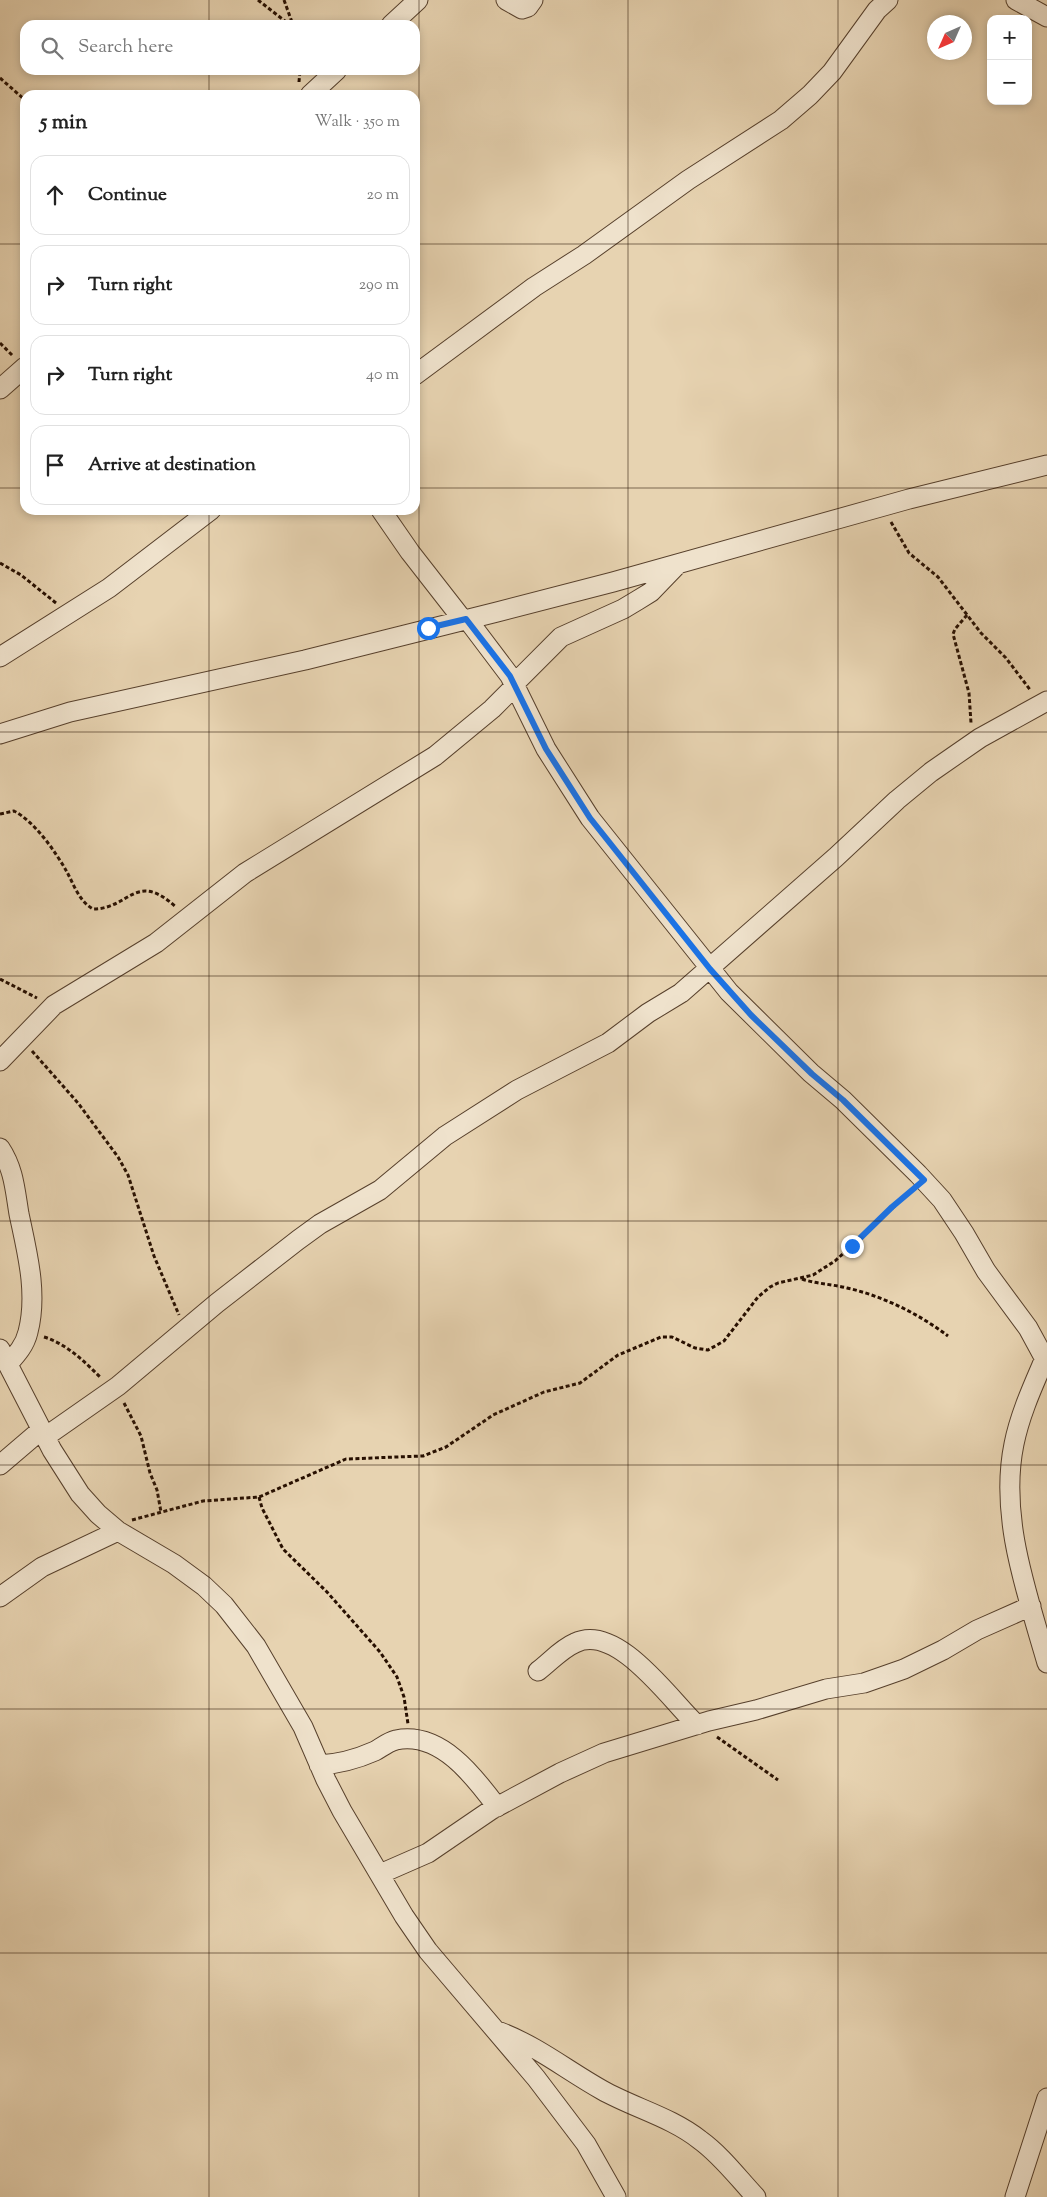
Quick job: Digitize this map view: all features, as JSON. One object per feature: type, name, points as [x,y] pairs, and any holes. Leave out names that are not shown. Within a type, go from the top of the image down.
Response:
[{"type":"street","points":[[396,20],[418,0]]},
{"type":"street","points":[[506,0],[522,9],[533,0]]},
{"type":"street","points":[[420,371],[534,287],[584,255],[688,180],[781,120],[810,95],[832,72],[877,10],[888,0]]},
{"type":"street","points":[[1016,0],[1047,17]]},
{"type":"street","points":[[315,90],[332,75]]},
{"type":"street","points":[[0,389],[20,371]]},
{"type":"street","points":[[0,734],[70,712],[305,660],[465,620],[679,564],[882,507],[1047,465]]},
{"type":"street","points":[[0,657],[109,588],[204,515]]},
{"type":"street","points":[[384,515],[410,552],[495,654],[514,685],[546,749],[590,818],[710,969],[751,1015],[812,1074],[843,1100],[942,1200],[986,1271],[1028,1328],[1046,1361],[1029,1397],[1014,1444],[1009,1493],[1015,1542],[1047,1663]]},
{"type":"street","points":[[0,1061],[54,1005],[156,943],[245,873],[435,756],[492,709],[561,637],[623,609],[660,584],[679,564]]},
{"type":"street","points":[[0,1465],[43,1433],[113,1389],[217,1303],[298,1240],[320,1224],[380,1190],[445,1136],[517,1090],[608,1044],[648,1013],[681,993],[836,857],[897,800],[937,767],[971,744],[1046,702]]},
{"type":"street","points":[[0,1148],[13,1174],[8,1197],[31,1274],[30,1321],[27,1335],[20,1350],[4,1357],[43,1433],[80,1494],[98,1514],[116,1529],[174,1564],[204,1586],[224,1605],[256,1646],[303,1727],[342,1811],[404,1916],[428,1951],[536,2078],[586,2144],[616,2197]]},
{"type":"street","points":[[0,1597],[42,1567],[116,1529]]},
{"type":"street","points":[[380,1874],[428,1853],[497,1807],[560,1773],[604,1753],[699,1724],[756,1710],[826,1689],[864,1683],[904,1669],[943,1650],[977,1630],[1031,1606]]},
{"type":"street","points":[[538,1671],[576,1642],[591,1640],[604,1642],[622,1651],[652,1675],[680,1710],[699,1724]]},
{"type":"street","points":[[319,1765],[343,1762],[395,1740],[409,1739],[432,1744],[461,1764],[497,1807]]},
{"type":"street","points":[[496,2031],[519,2040],[604,2091],[662,2116],[700,2139],[721,2158],[756,2197]]},
{"type":"street","points":[[1015,2197],[1047,2098]]},
{"type":"path","points":[[258,0],[285,20]]},
{"type":"path","points":[[284,0],[290,20]]},
{"type":"path","points":[[0,78],[20,96]]},
{"type":"path","points":[[882,507],[909,552],[938,577],[966,615],[1006,658],[1034,695],[1046,702]]},
{"type":"path","points":[[0,563],[21,575],[68,613]]},
{"type":"path","points":[[966,615],[953,634],[969,693],[971,744]]},
{"type":"path","points":[[0,814],[14,811],[33,827],[62,865],[82,901],[93,909],[112,904],[143,890],[150,891],[172,903],[188,918]]},
{"type":"path","points":[[0,979],[9,985],[54,1005]]},
{"type":"path","points":[[22,1039],[78,1103],[118,1157],[128,1176],[154,1256],[180,1319],[182,1333]]},
{"type":"path","points":[[116,1529],[161,1512],[203,1501],[259,1498],[346,1459],[423,1456],[446,1447],[493,1414],[544,1392],[580,1383],[618,1355],[661,1337],[672,1337],[695,1348],[708,1350],[724,1341],[758,1297],[778,1283],[813,1275],[835,1261],[892,1207],[924,1180]]},
{"type":"path","points":[[800,1278],[822,1285],[847,1288],[882,1299],[925,1320],[948,1336]]},
{"type":"path","points":[[27,1335],[54,1341],[80,1357],[113,1389],[134,1419],[141,1436],[150,1473],[157,1490],[161,1512]]},
{"type":"path","points":[[259,1498],[262,1508],[283,1549],[339,1605],[380,1652],[397,1677],[404,1698],[409,1739]]},
{"type":"path","points":[[699,1724],[778,1780]]},
{"type":"route","points":[[428,628],[466,619],[495,654],[510,676],[546,749],[590,818],[710,969],[751,1015],[812,1074],[843,1100],[924,1180],[892,1207],[852,1246]]}]
